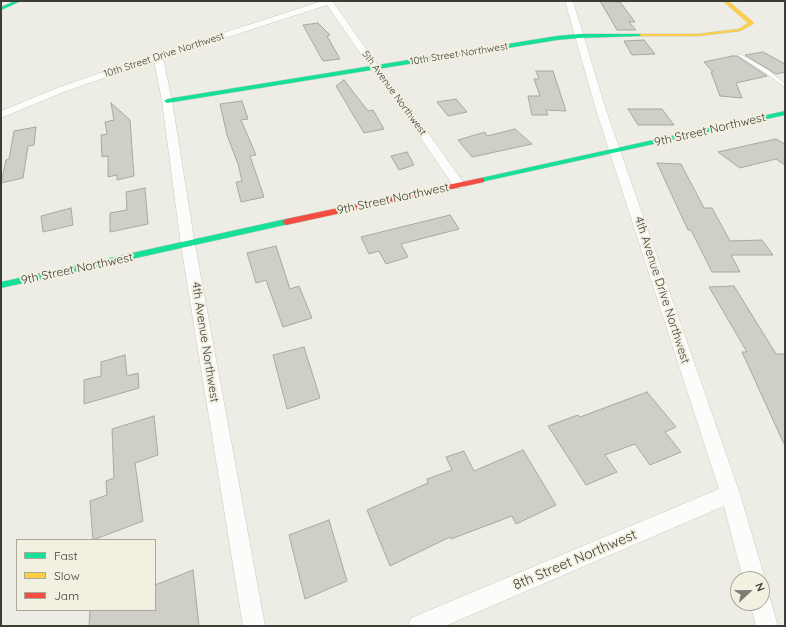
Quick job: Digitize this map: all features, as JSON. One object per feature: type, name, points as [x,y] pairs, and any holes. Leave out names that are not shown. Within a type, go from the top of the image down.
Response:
[{"type":"street","points":[[1,8],[19,1]]},
{"type":"street","name":"10th Street Drive Northwest","points":[[1,115],[70,87],[329,1]]},
{"type":"street","name":"5th Avenue Northwest","points":[[329,1],[459,185]]},
{"type":"street","name":"4th Avenue Drive Northwest","points":[[569,1],[601,110],[730,494],[752,571]]},
{"type":"street","name":"10th Street Northwest","points":[[167,101],[558,38],[579,36],[698,35],[740,30],[751,23],[725,1]]},
{"type":"street","name":"4th Avenue Northwest","points":[[158,58],[167,101],[188,245],[196,279],[224,457],[254,626]]},
{"type":"street","name":"9th Street Northwest","points":[[1,284],[188,245],[785,113]]},
{"type":"street","name":"8th Street Northwest","points":[[419,626],[730,494]]},
{"type":"street","points":[[763,611],[767,626]]},
{"type":"lane","points":[[740,55],[766,71],[785,86]]},
{"type":"building","points":[[600,1],[620,2],[635,22],[629,22],[636,30],[617,30]]},
{"type":"building","points":[[318,23],[330,35],[327,36],[340,59],[323,61],[303,25]]},
{"type":"building","points":[[644,40],[655,54],[632,55],[624,41]]},
{"type":"building","points":[[763,52],[785,64],[785,72],[776,74],[745,55]]},
{"type":"building","points":[[737,56],[767,76],[736,83],[742,98],[720,96],[711,72],[713,72],[704,62]]},
{"type":"building","points":[[536,71],[553,71],[566,111],[546,110],[548,115],[532,115],[528,96],[540,96],[534,79],[539,79]]},
{"type":"building","points":[[344,80],[368,111],[373,110],[384,129],[364,133],[336,86]]},
{"type":"building","points":[[456,99],[467,112],[448,116],[437,102]]},
{"type":"building","points":[[242,101],[248,119],[241,120],[256,155],[250,156],[264,197],[241,202],[236,182],[242,181],[238,164],[227,135],[220,104]]},
{"type":"building","points":[[111,103],[130,120],[134,176],[117,180],[117,175],[108,177],[108,156],[102,157],[101,135],[107,134],[105,122],[114,120]]},
{"type":"building","points":[[628,109],[662,109],[674,125],[638,125]]},
{"type":"building","points":[[36,127],[34,145],[28,146],[23,178],[1,183],[6,160],[9,159],[14,131]]},
{"type":"building","points":[[515,129],[532,144],[472,157],[458,140],[485,132],[487,136]]},
{"type":"building","points":[[776,139],[785,144],[785,165],[776,159],[740,168],[718,152]]},
{"type":"building","points":[[407,152],[414,165],[399,170],[391,156]]},
{"type":"building","points":[[657,163],[681,164],[704,208],[712,208],[730,241],[762,240],[773,255],[731,255],[740,272],[712,272],[691,230],[688,230]]},
{"type":"building","points":[[145,188],[148,224],[110,232],[110,213],[127,210],[126,192]]},
{"type":"building","points":[[71,208],[73,225],[43,232],[41,216]]},
{"type":"building","points":[[450,215],[459,229],[401,244],[408,257],[386,264],[379,251],[369,254],[361,237]]},
{"type":"building","points":[[276,246],[290,289],[299,286],[312,318],[283,327],[266,280],[256,283],[247,253]]},
{"type":"building","points":[[734,286],[776,354],[785,354],[785,446],[742,352],[747,352],[709,287]]},
{"type":"building","points":[[304,347],[320,398],[287,409],[273,355]]},
{"type":"building","points":[[125,355],[127,376],[138,373],[139,388],[84,404],[84,380],[101,376],[101,362]]},
{"type":"building","points":[[647,392],[676,427],[665,432],[681,452],[650,465],[635,444],[605,455],[617,472],[586,485],[548,426],[578,415],[580,417]]},
{"type":"building","points":[[154,416],[158,455],[135,463],[143,521],[93,539],[90,501],[107,495],[106,481],[114,478],[112,429]]},
{"type":"building","points":[[523,450],[556,505],[516,524],[512,516],[451,539],[450,537],[390,566],[367,510],[428,483],[427,479],[452,470],[446,457],[464,451],[474,471]]},
{"type":"building","points":[[329,520],[347,581],[305,599],[289,535]]},
{"type":"building","points":[[193,570],[199,626],[89,626],[90,611],[156,611],[156,585]]},
{"type":"traffic: fast","points":[[1,9],[19,1]]},
{"type":"traffic: fast","points":[[167,101],[557,38],[579,36],[641,35]]},
{"type":"traffic: fast","points":[[481,180],[785,113]]},
{"type":"traffic: fast","points":[[1,285],[286,222]]},
{"type":"traffic: slow","points":[[641,35],[698,35],[740,30],[751,23],[725,1]]},
{"type":"traffic: jam","points":[[286,222],[481,180]]}]
